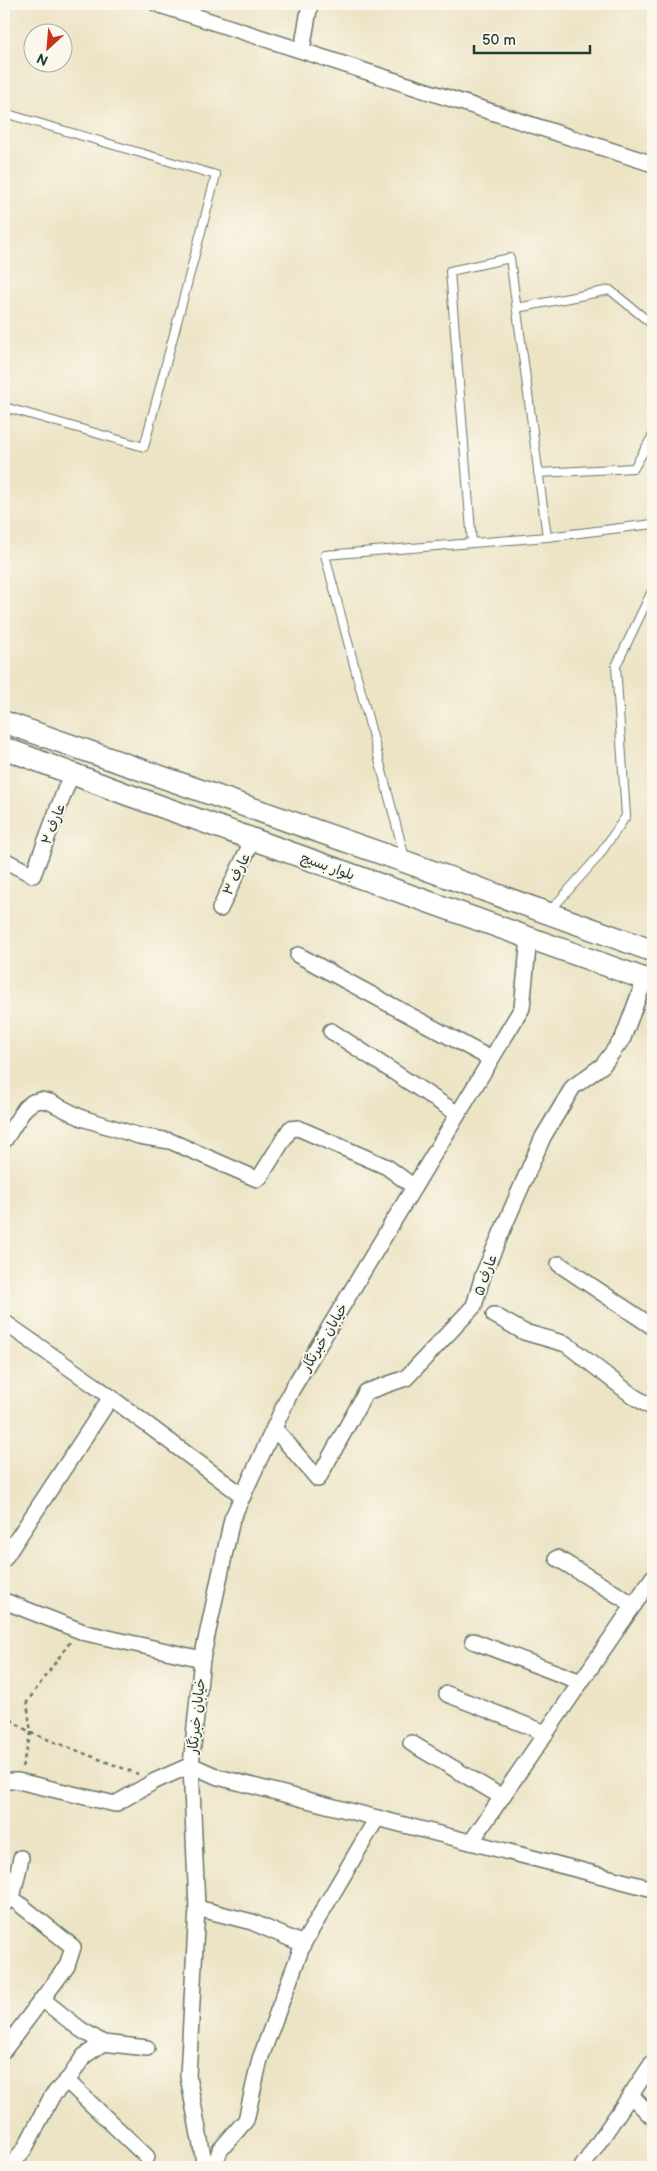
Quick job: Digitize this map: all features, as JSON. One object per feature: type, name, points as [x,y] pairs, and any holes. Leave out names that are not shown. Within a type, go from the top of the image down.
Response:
[{"type":"main road","points":[[4,722],[406,862],[653,951]]},
{"type":"main road","name":"بلوار بسیج","points":[[4,748],[185,815],[649,981]]},
{"type":"main road","points":[[185,815],[195,788]]},
{"type":"street","points":[[157,4],[653,164]]},
{"type":"street","points":[[302,50],[310,4]]},
{"type":"street","name":"عارف ۲","points":[[4,860],[33,875],[72,774]]},
{"type":"street","name":"عارف ۳","points":[[220,909],[253,839]]},
{"type":"street","name":"خیابان خبرنگار","points":[[205,2167],[188,2076],[197,1908],[191,1765],[202,1659],[232,1519],[291,1391],[522,1008],[530,938]]},
{"type":"street","points":[[298,955],[491,1060]]},
{"type":"street","name":"عارف ۵","points":[[274,1428],[318,1479],[366,1392],[406,1378],[474,1306],[482,1275],[543,1137],[573,1087],[603,1065],[623,1038],[649,981]]},
{"type":"street","points":[[331,1031],[458,1114]]},
{"type":"street","points":[[4,1141],[25,1108],[33,1102],[41,1100],[50,1102],[82,1118],[138,1136],[170,1140],[257,1179],[290,1129],[298,1128],[387,1167],[414,1187]]},
{"type":"street","points":[[559,1264],[653,1327]]},
{"type":"street","points":[[494,1315],[524,1332],[566,1344],[633,1396],[653,1408]]},
{"type":"street","points":[[4,1322],[111,1397],[243,1496]]},
{"type":"street","points":[[4,1559],[111,1397]]},
{"type":"street","points":[[557,1558],[634,1605]]},
{"type":"street","points":[[472,1842],[653,1577]]},
{"type":"street","points":[[4,1601],[78,1630],[202,1659]]},
{"type":"street","points":[[472,1641],[581,1682]]},
{"type":"street","points":[[447,1694],[546,1733]]},
{"type":"street","points":[[411,1743],[502,1798]]},
{"type":"street","points":[[11,1781],[115,1804],[155,1780],[191,1765],[218,1777],[653,1889]]},
{"type":"street","points":[[214,2167],[220,2150],[246,2120],[260,2059],[304,1944],[377,1818]]},
{"type":"street","points":[[4,2050],[67,1966],[73,1947],[8,1901],[21,1858]]},
{"type":"street","points":[[197,1908],[252,1922],[304,1944]]},
{"type":"street","points":[[42,2000],[80,2029],[103,2043],[147,2048]]},
{"type":"street","points":[[10,2167],[25,2148],[52,2096],[67,2080],[84,2056],[103,2043]]},
{"type":"street","points":[[582,2167],[653,2062]]},
{"type":"street","points":[[67,2080],[147,2157]]},
{"type":"street","points":[[631,2095],[650,2115],[653,2112]]},
{"type":"lane","points":[[4,113],[216,175],[144,447],[8,408],[4,418]]},
{"type":"lane","points":[[472,543],[450,271],[510,258],[547,537]]},
{"type":"lane","points":[[517,308],[610,290],[653,326]]},
{"type":"lane","points":[[538,473],[634,468],[653,435]]},
{"type":"lane","points":[[406,862],[325,555],[547,537],[653,524]]},
{"type":"lane","points":[[548,914],[598,857],[626,816],[616,666],[653,589]]},
{"type":"path","points":[[11,1781],[31,1733],[28,1702],[78,1630]]},
{"type":"path","points":[[4,1715],[31,1733],[155,1780]]}]
